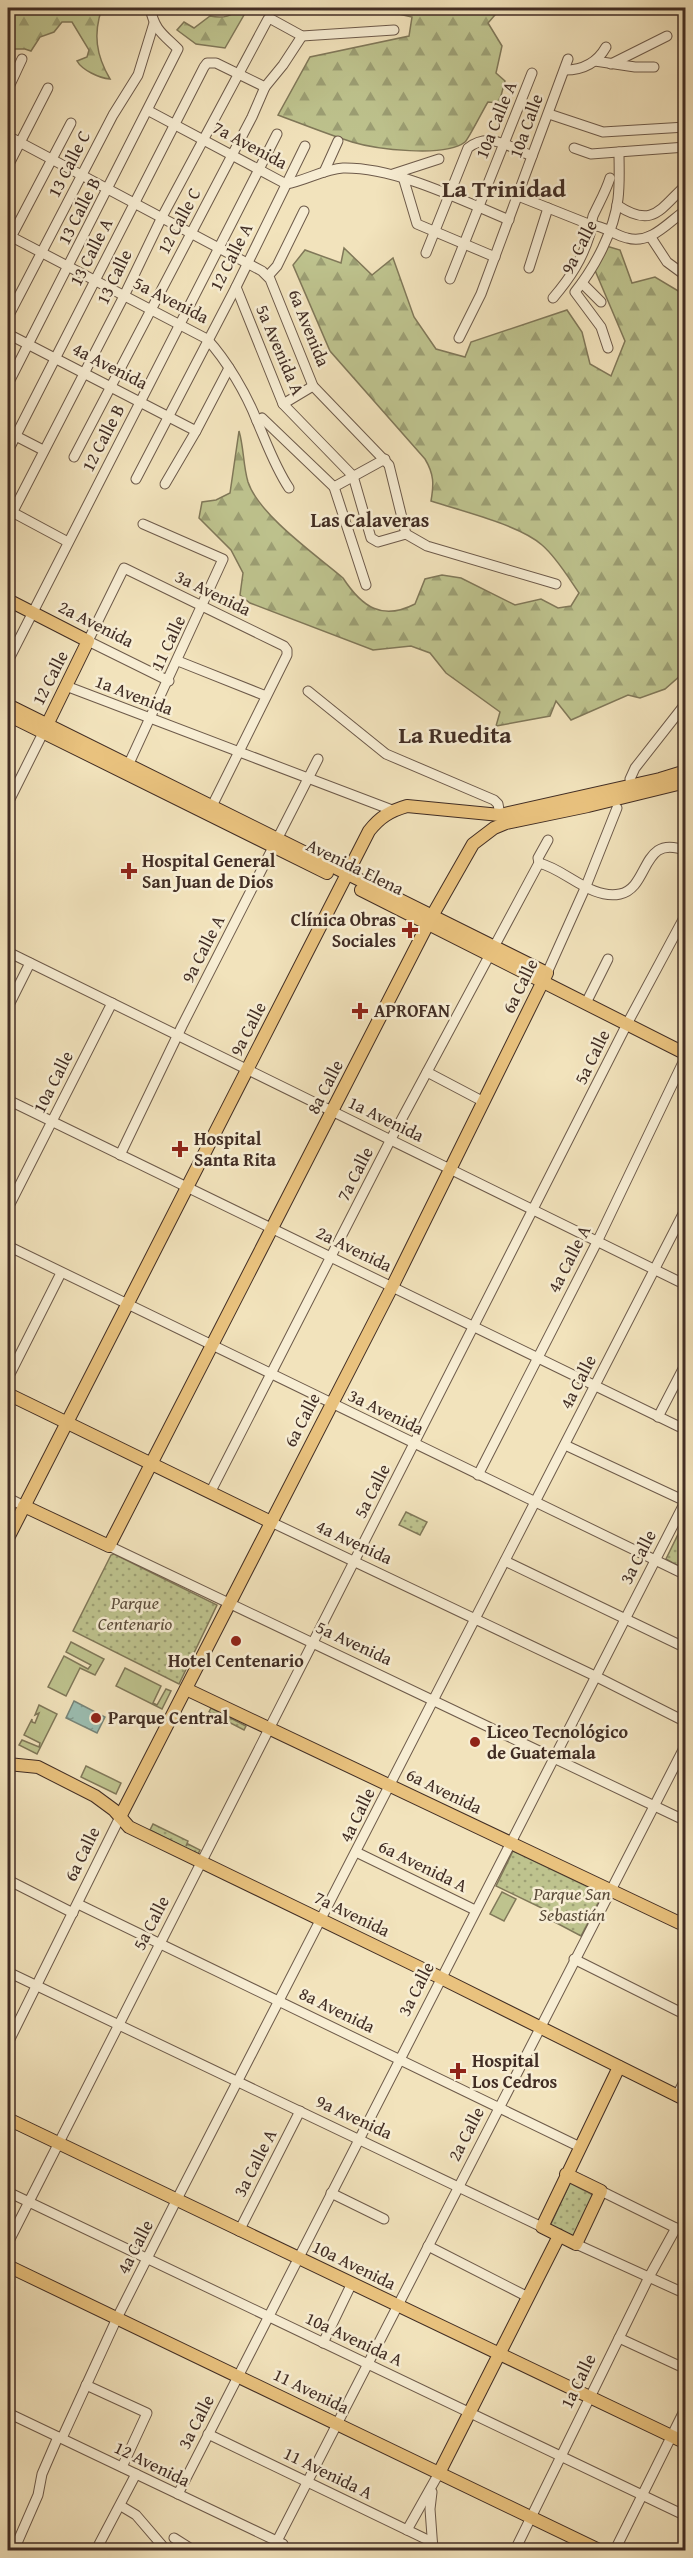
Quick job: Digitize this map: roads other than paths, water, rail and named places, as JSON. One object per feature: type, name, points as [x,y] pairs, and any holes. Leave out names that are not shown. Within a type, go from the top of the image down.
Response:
[{"type":"main road","name":"2a Avenida","points":[[8,600],[88,640]]},
{"type":"main road","name":"12 Calle","points":[[45,728],[88,640]]},
{"type":"main road","name":"Avenida Elena","points":[[8,705],[45,728],[544,977],[586,1003],[686,1055]]},
{"type":"main road","name":"Avenida Elena","points":[[8,715],[45,728]]},
{"type":"main road","points":[[392,810],[419,806],[482,815],[500,815],[686,771]]},
{"type":"main road","name":"8a Calle","points":[[109,1546],[430,920],[473,844],[494,828],[506,823],[686,782]]},
{"type":"main road","name":"9a Calle","points":[[8,1538],[369,831],[380,818],[392,810]]},
{"type":"main road","name":"6a Calle","points":[[120,1817],[392,1288],[544,977]]},
{"type":"main road","name":"4a Avenida","points":[[8,1394],[271,1522]]},
{"type":"main road","name":"5a Avenida","points":[[24,1506],[109,1546]]},
{"type":"main road","name":"6a Avenida","points":[[186,1689],[686,1926]]},
{"type":"main road","name":"7a Avenida","points":[[8,1764],[42,1768],[95,1796],[129,1827],[441,1977],[681,2098]]},
{"type":"main road","points":[[542,2227],[619,2067]]},
{"type":"main road","name":"10a Avenida","points":[[8,2119],[686,2444]]},
{"type":"main road","points":[[566,2174],[601,2191],[576,2244]]},
{"type":"main road","name":"9a Avenida","points":[[542,2227],[576,2244]]},
{"type":"main road","points":[[439,2473],[559,2236]]},
{"type":"main road","name":"11 Avenida","points":[[8,2266],[599,2550]]},
{"type":"street","points":[[150,8],[154,23]]},
{"type":"street","name":"13 Calle","points":[[10,517],[124,296],[162,217],[268,19],[302,36]]},
{"type":"street","name":"13 Calle B","points":[[8,384],[178,51],[154,23]]},
{"type":"street","name":"13 Calle C","points":[[8,317],[118,106],[138,75],[154,23]]},
{"type":"street","points":[[302,36],[394,30]]},
{"type":"street","name":"12 Calle C","points":[[74,457],[232,155],[265,87],[302,36]]},
{"type":"street","points":[[611,64],[667,36]]},
{"type":"street","points":[[565,70],[585,68],[595,61],[606,47]]},
{"type":"street","points":[[8,89],[22,59]]},
{"type":"street","name":"10a Calle","points":[[459,338],[481,294],[568,59]]},
{"type":"street","points":[[595,61],[654,67]]},
{"type":"street","name":"13 Calle A","points":[[8,451],[11,434],[55,358],[204,67],[207,63],[216,63],[239,74]]},
{"type":"street","points":[[239,74],[265,87]]},
{"type":"street","name":"10a Calle A","points":[[450,279],[532,74]]},
{"type":"street","points":[[8,166],[48,88]]},
{"type":"street","name":"7a Avenida","points":[[149,111],[286,184],[345,168],[391,175],[403,177],[509,220]]},
{"type":"street","points":[[549,114],[603,132],[686,127]]},
{"type":"street","points":[[9,238],[71,123]]},
{"type":"street","name":"12 Calle B","points":[[8,661],[277,134]]},
{"type":"street","name":"6a Avenida","points":[[8,136],[248,262],[268,276],[313,386],[386,459]]},
{"type":"street","points":[[426,253],[465,153],[480,140],[489,139],[532,156]]},
{"type":"street","points":[[324,172],[338,141]]},
{"type":"street","name":"12 Calle A","points":[[136,479],[236,287],[305,146]]},
{"type":"street","points":[[574,148],[591,154],[686,147]]},
{"type":"street","name":"9a Calle","points":[[608,348],[601,327],[575,293],[593,267],[617,205],[619,152]]},
{"type":"street","points":[[391,175],[439,159]]},
{"type":"street","points":[[403,177],[415,220],[420,226],[495,257]]},
{"type":"street","points":[[553,298],[574,273],[610,178]]},
{"type":"street","points":[[617,205],[640,217],[650,216],[661,210],[686,185]]},
{"type":"street","points":[[518,196],[628,239],[640,239],[663,230],[686,210]]},
{"type":"street","points":[[529,268],[548,208]]},
{"type":"street","points":[[268,276],[280,260],[304,211]]},
{"type":"street","points":[[650,236],[667,262],[686,276]]},
{"type":"street","name":"5a Avenida","points":[[9,238],[207,339],[229,368],[289,488]]},
{"type":"street","points":[[582,283],[601,302]]},
{"type":"street","name":"5a Avenida A","points":[[236,287],[283,404],[353,476],[371,538],[378,542],[406,534]]},
{"type":"street","name":"4a Avenida","points":[[8,334],[196,431]]},
{"type":"street","points":[[165,484],[229,368]]},
{"type":"street","points":[[283,404],[313,386]]},
{"type":"street","points":[[257,421],[262,418],[334,487],[366,585]]},
{"type":"street","points":[[11,434],[43,450]]},
{"type":"street","points":[[334,487],[386,459],[406,534],[410,538],[427,546],[556,584]]},
{"type":"street","points":[[10,517],[68,542]]},
{"type":"street","name":"3a Avenida","points":[[142,524],[224,559]]},
{"type":"street","name":"11 Calle","points":[[127,769],[224,559]]},
{"type":"street","name":"3a Avenida","points":[[124,568],[284,646],[287,655],[266,696]]},
{"type":"street","name":"12 Calle","points":[[88,640],[124,568]]},
{"type":"street","name":"2a Avenida","points":[[88,640],[169,681]]},
{"type":"street","points":[[178,661],[266,696],[210,810]]},
{"type":"street","name":"1a Avenida","points":[[66,686],[392,810]]},
{"type":"street","points":[[308,691],[386,754],[494,800],[498,804],[500,815]]},
{"type":"street","points":[[632,785],[630,780],[634,768],[686,703]]},
{"type":"street","name":"12 Calle","points":[[8,803],[45,728]]},
{"type":"street","name":"9a Calle A","points":[[120,1155],[318,759]]},
{"type":"street","name":"6a Calle","points":[[544,977],[586,886],[617,808]]},
{"type":"street","name":"7a Calle","points":[[210,1493],[391,1139],[539,863],[538,858],[548,840]]},
{"type":"street","points":[[539,863],[600,892],[621,894],[630,889],[649,858],[665,848],[686,851]]},
{"type":"street","name":"5a Calle","points":[[8,2243],[627,1024],[686,914]]},
{"type":"street","name":"1a Avenida","points":[[8,952],[686,1285]]},
{"type":"street","points":[[586,1003],[608,959]]},
{"type":"street","points":[[8,1007],[30,963]]},
{"type":"street","name":"10a Calle","points":[[8,1208],[112,1003]]},
{"type":"street","name":"4a Calle A","points":[[478,1475],[597,1242],[686,1055]]},
{"type":"street","points":[[426,1072],[484,1102]]},
{"type":"street","name":"2a Avenida","points":[[8,1100],[686,1430]]},
{"type":"street","name":"4a Calle","points":[[14,2550],[38,2495],[42,2474],[117,2318],[686,1208]]},
{"type":"street","name":"3a Avenida","points":[[8,1246],[212,1347],[686,1575]]},
{"type":"street","points":[[8,1378],[61,1273]]},
{"type":"street","points":[[658,1417],[686,1363]]},
{"type":"street","points":[[565,1445],[685,1501]]},
{"type":"street","name":"5a Avenida","points":[[8,1498],[24,1506]]},
{"type":"street","name":"3a Calle","points":[[178,2494],[685,1501]]},
{"type":"street","name":"4a Avenida","points":[[271,1522],[595,1676],[686,1722]]},
{"type":"street","name":"5a Avenida","points":[[109,1546],[686,1821]]},
{"type":"street","points":[[506,1561],[686,1648]]},
{"type":"street","name":"2a Calle","points":[[280,2545],[307,2481],[686,1743]]},
{"type":"street","name":"6a Calle","points":[[8,2043],[120,1817]]},
{"type":"street","name":"6a Avenida A","points":[[356,1852],[475,1910]]},
{"type":"street","points":[[8,1880],[74,1913]]},
{"type":"street","name":"8a Avenida","points":[[78,1904],[580,2147]]},
{"type":"street","points":[[574,1959],[686,2015]]},
{"type":"street","name":"9a Avenida","points":[[8,1972],[542,2227]]},
{"type":"street","points":[[681,2098],[686,2078]]},
{"type":"street","name":"3a Calle A","points":[[239,2231],[300,2111]]},
{"type":"street","points":[[601,2191],[686,2233]]},
{"type":"street","name":"10a Avenida A","points":[[8,2193],[686,2516]]},
{"type":"street","points":[[331,2193],[384,2219]]},
{"type":"street","name":"1a Calle","points":[[515,2550],[649,2277],[676,2228]]},
{"type":"street","name":"9a Avenida","points":[[576,2244],[686,2294]]},
{"type":"street","points":[[428,2246],[528,2297]]},
{"type":"street","points":[[323,2343],[352,2283]]},
{"type":"street","points":[[619,2338],[686,2369]]},
{"type":"street","points":[[86,2385],[147,2413],[122,2468]]},
{"type":"street","points":[[615,2550],[686,2407]]},
{"type":"street","name":"12 Avenida","points":[[8,2413],[280,2545]]},
{"type":"street","name":"11 Avenida A","points":[[208,2434],[407,2530],[433,2546]]},
{"type":"street","points":[[407,2530],[439,2473]]},
{"type":"street","points":[[96,2550],[136,2474]]},
{"type":"street","points":[[433,2487],[430,2510],[433,2546]]},
{"type":"street","points":[[121,2505],[136,2515],[166,2550]]},
{"type":"street","points":[[174,2538],[193,2550]]},
{"type":"water","points":[[74,1701],[105,1717],[97,1733],[66,1718]]},
{"type":"place","name":"Hospital General San Juan de Dios","points":[[129,871]]},
{"type":"place","name":"Clínica Obras Sociales","points":[[410,930]]},
{"type":"place","name":"APROFAN","points":[[360,1011]]},
{"type":"place","name":"Hospital Santa Rita","points":[[180,1149]]},
{"type":"place","name":"Hotel Centenario","points":[[236,1641]]},
{"type":"place","name":"Parque Central","points":[[96,1718]]},
{"type":"place","name":"Liceo Tecnológico de Guatemala","points":[[475,1742]]},
{"type":"place","name":"Hospital Los Cedros","points":[[458,2071]]},
{"type":"district","name":"La Trinidad","points":[[504,189]]},
{"type":"district","name":"Las Calaveras","points":[[370,520]]},
{"type":"district","name":"La Ruedita","points":[[455,735]]},
{"type":"park label","name":"Parque Centenario","points":[[135,1613]]},
{"type":"park label","name":"Parque San Sebastián","points":[[572,1904]]}]
